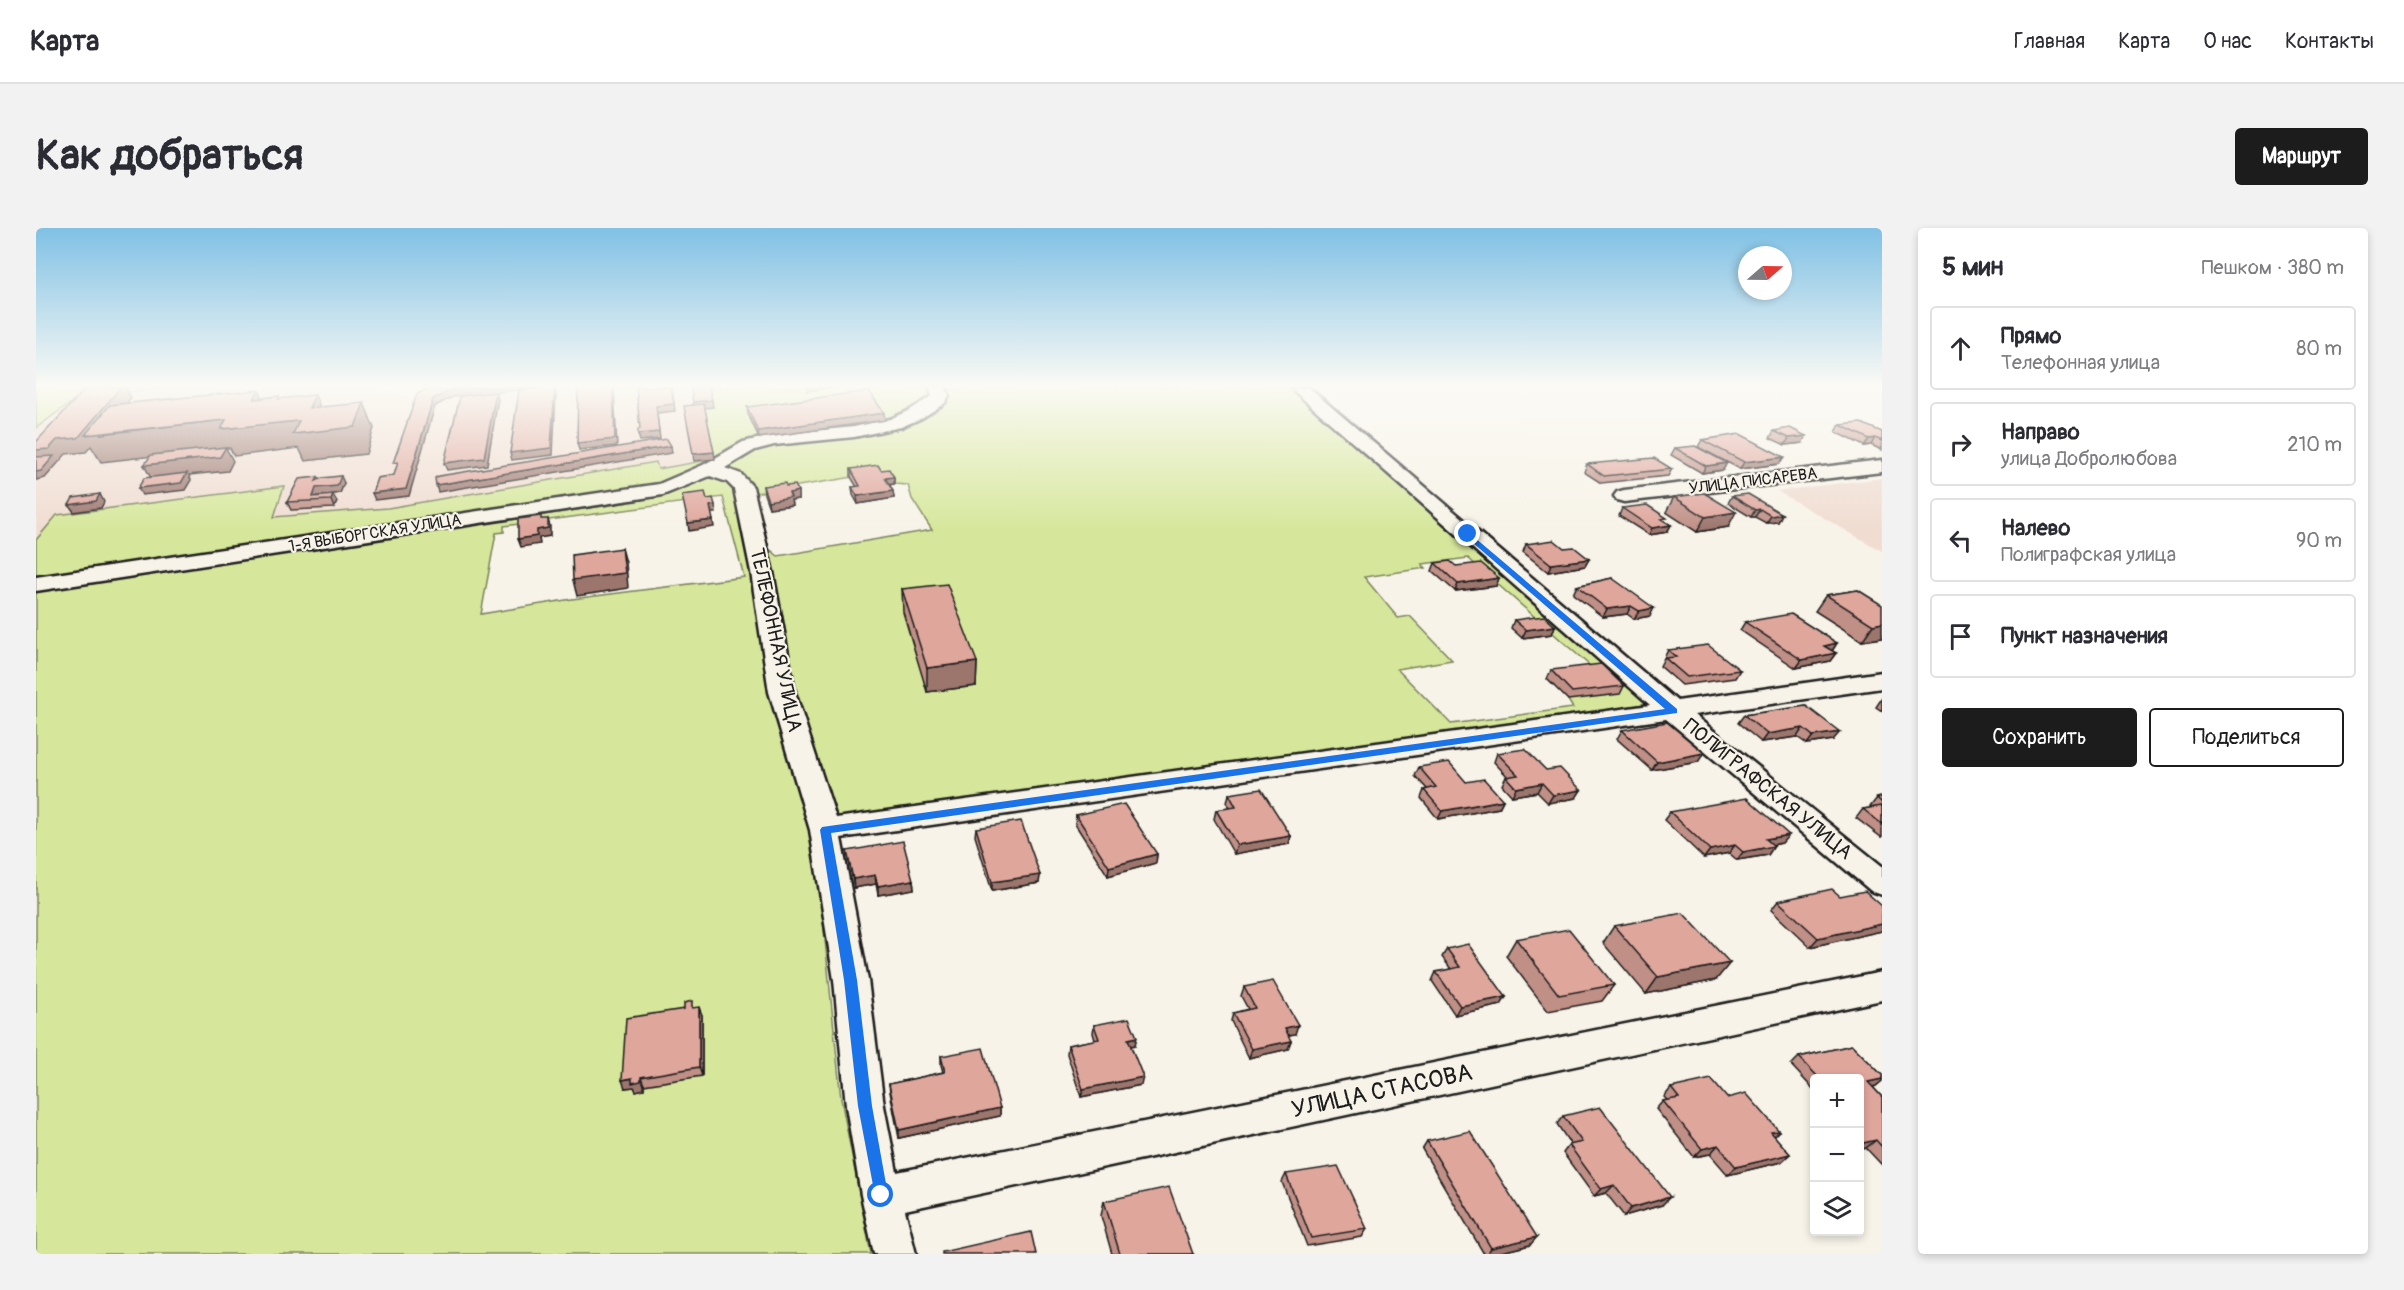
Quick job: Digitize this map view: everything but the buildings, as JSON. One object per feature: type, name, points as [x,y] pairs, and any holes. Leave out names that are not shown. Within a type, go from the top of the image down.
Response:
[{"type":"street","name":"1-Я ВЫБОРГСКАЯ УЛИЦА","points":[[36,584],[629,495],[675,485],[756,444],[830,435]]},
{"type":"street","name":"ПОЛИГРАФСКАЯ УЛИЦА","points":[[1362,435],[1673,711],[1882,883]]},
{"type":"street","name":"УЛИЦА ПИСАРЕВА","points":[[1624,496],[1882,466]]},
{"type":"street","name":"ТЕЛЕФОННАЯ УЛИЦА","points":[[710,469],[734,478],[743,487],[762,572],[782,692],[825,830],[850,980],[865,1106],[881,1195],[895,1254]]},
{"type":"street","points":[[825,830],[1882,680]]},
{"type":"street","name":"УЛИЦА СТАСОВА","points":[[881,1195],[1882,986]]},
{"type":"shaded area","points":[[36,435],[713,435],[715,459],[657,469],[655,463],[388,508],[273,517],[284,487],[58,515],[36,540]]},
{"type":"shaded area","points":[[1882,478],[1882,551],[1777,491]]},
{"type":"green space","points":[[710,435],[1343,435],[1656,705],[832,822],[729,470],[628,491],[36,579],[36,540],[57,515],[284,486],[274,517],[388,508],[656,462],[658,469],[715,459]],"holes":[[[878,473],[889,476],[894,484],[908,485],[912,499],[932,530],[778,556],[767,547],[755,493]],[[1468,558],[1597,672],[1568,700],[1573,708],[1451,724],[1397,669],[1452,660],[1410,616],[1398,618],[1364,577],[1426,568],[1422,564]]]},
{"type":"green space","points":[[709,475],[726,481],[735,489],[814,831],[841,1099],[871,1254],[36,1254],[36,590],[637,501],[675,491]],"holes":[[[723,497],[744,577],[572,599],[481,614],[496,533],[504,532],[504,526]]]},
{"type":"route","points":[[881,1195],[865,1106],[850,980],[825,830],[1673,711],[1468,534]]}]
